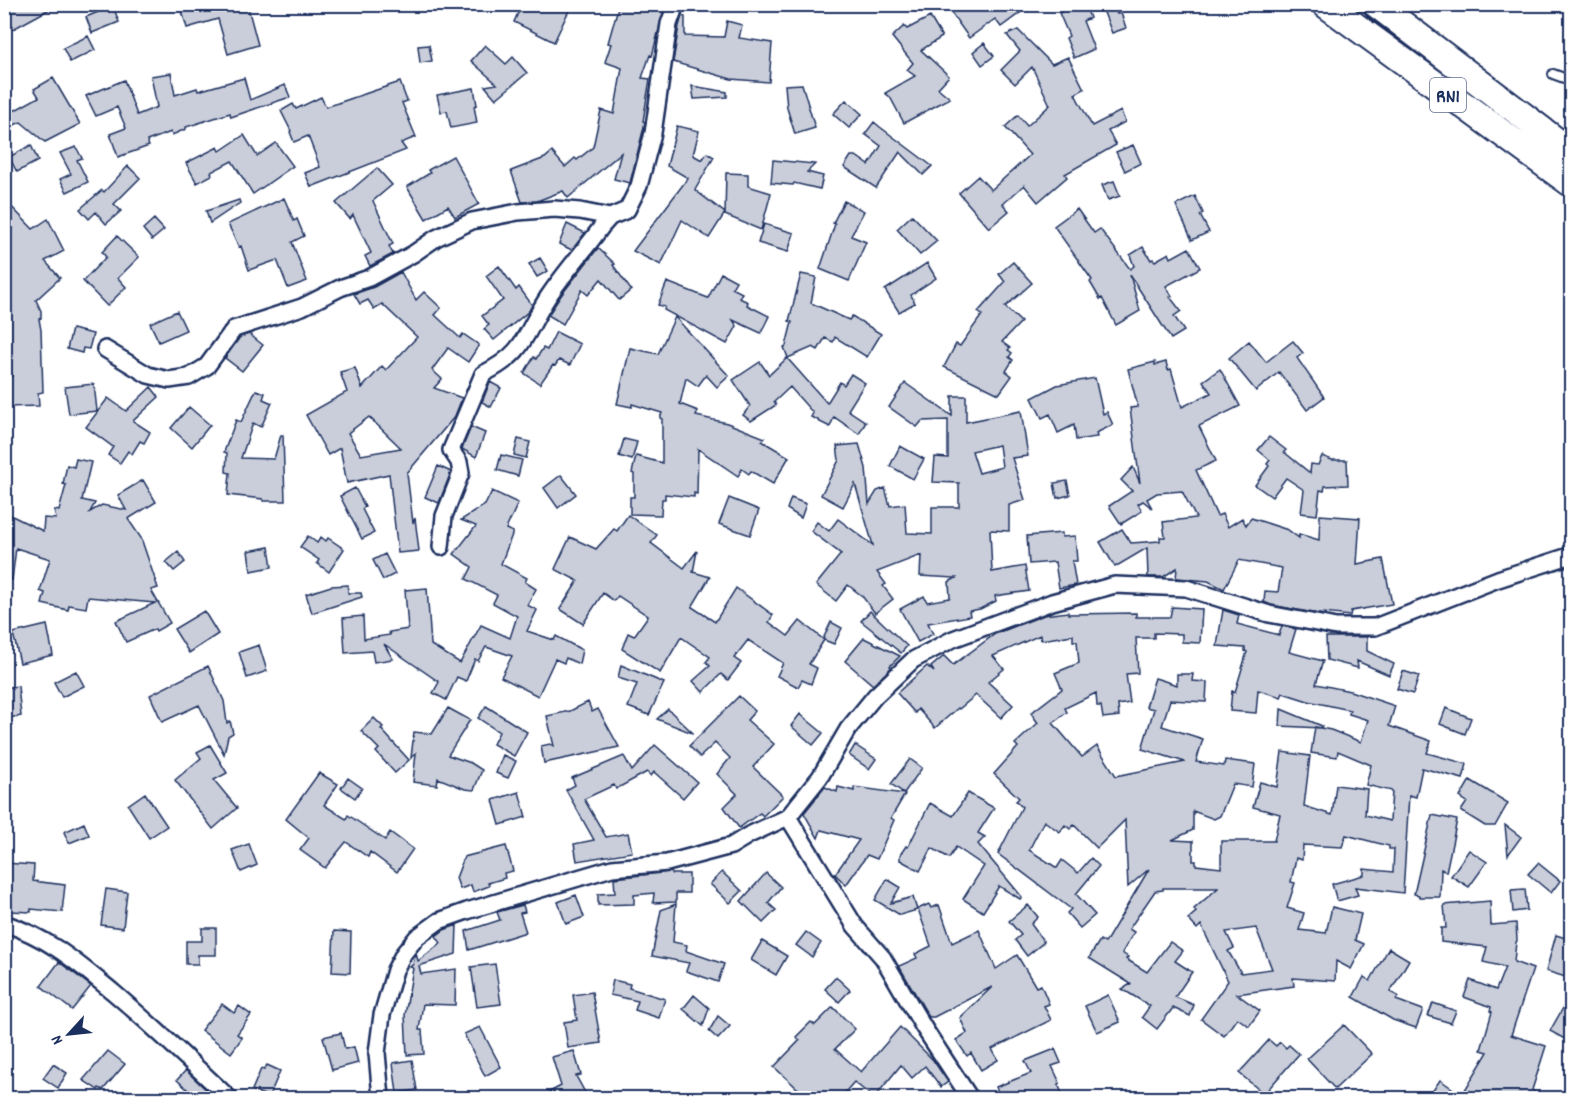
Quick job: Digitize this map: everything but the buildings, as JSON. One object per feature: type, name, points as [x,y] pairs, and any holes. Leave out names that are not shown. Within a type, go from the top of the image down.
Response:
[{"type":"highway","name":"RN1","points":[[1325,4],[1572,184]]},
{"type":"highway","name":"RN1","points":[[1376,4],[1572,153]]},
{"type":"street","points":[[441,547],[444,516],[461,473],[459,462],[451,450],[483,374],[502,365],[523,345],[548,298],[610,217],[627,210],[632,203],[639,186],[653,133],[669,24],[676,4]]},
{"type":"street","points":[[105,349],[148,375],[168,380],[189,377],[207,366],[234,329],[302,307],[340,288],[369,278],[413,254],[436,238],[472,221],[518,212],[554,209],[610,217]]},
{"type":"street","points":[[381,1098],[377,1053],[382,1015],[395,970],[404,953],[417,937],[439,921],[467,911],[612,868],[667,863],[731,846],[788,817],[820,777],[848,729],[875,696],[913,660],[953,639],[1052,602],[1115,585],[1186,588],[1296,620],[1336,627],[1375,627],[1498,579],[1572,555]]},
{"type":"street","points":[[788,817],[855,926],[883,958],[924,1028],[970,1098]]},
{"type":"street","points":[[4,922],[41,938],[73,958],[161,1033],[229,1098]]},
{"type":"lane","points":[[1553,74],[1572,81]]}]
